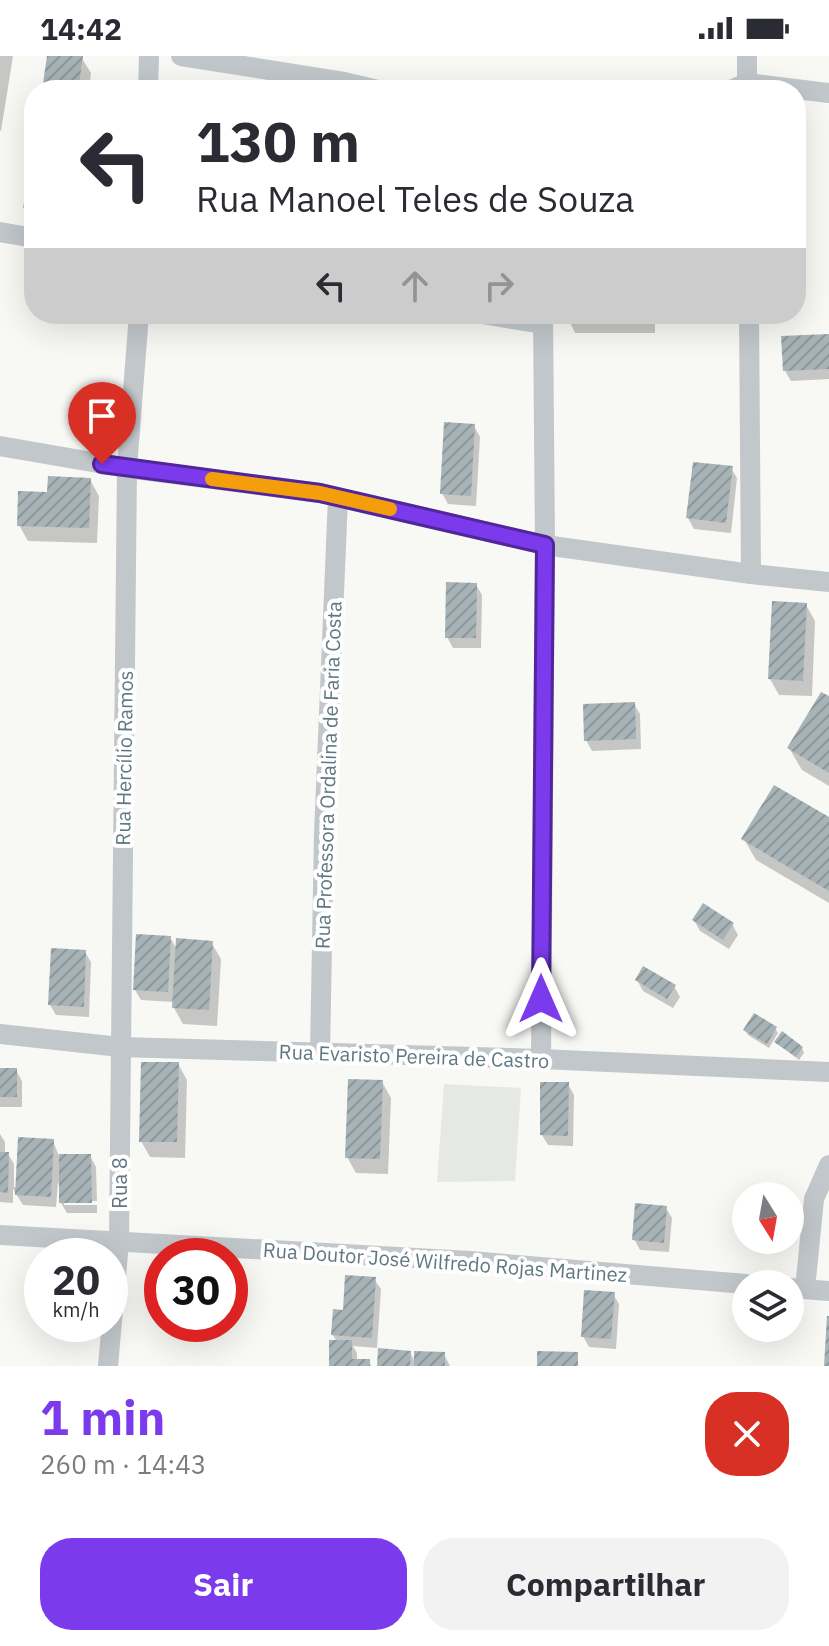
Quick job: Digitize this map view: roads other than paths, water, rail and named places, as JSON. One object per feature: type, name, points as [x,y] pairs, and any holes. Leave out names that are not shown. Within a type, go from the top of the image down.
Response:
[{"type":"street","points":[[148,80],[149,56]]},
{"type":"street","points":[[181,56],[331,80]]},
{"type":"street","points":[[742,80],[747,56]]},
{"type":"street","points":[[806,92],[829,93]]},
{"type":"street","points":[[0,232],[24,236]]},
{"type":"street","name":"Rua Hercílio Ramos","points":[[120,1047],[127,468],[138,324]]},
{"type":"street","points":[[541,1059],[545,545],[543,324]]},
{"type":"street","points":[[749,324],[751,574]]},
{"type":"street","points":[[0,446],[127,468],[338,497],[545,545],[829,582]]},
{"type":"street","name":"Rua Professora Ordalina de Faria Costa","points":[[320,1054],[324,834],[338,497]]},
{"type":"street","name":"Rua Evaristo Pereira de Castro","points":[[0,1034],[120,1047],[541,1059],[829,1072]]},
{"type":"street","name":"Rua 8","points":[[119,1238],[120,1047]]},
{"type":"street","points":[[801,1270],[814,1199],[829,1165]]},
{"type":"street","name":"Rua Doutor José Wilfredo Rojas Martinez","points":[[0,1235],[51,1238]]},
{"type":"street","name":"Rua Doutor José Wilfredo Rojas Martinez","points":[[128,1242],[470,1261],[732,1283]]},
{"type":"street","points":[[804,1289],[829,1291]]},
{"type":"street","name":"Rua 8","points":[[108,1366],[110,1342]]}]
